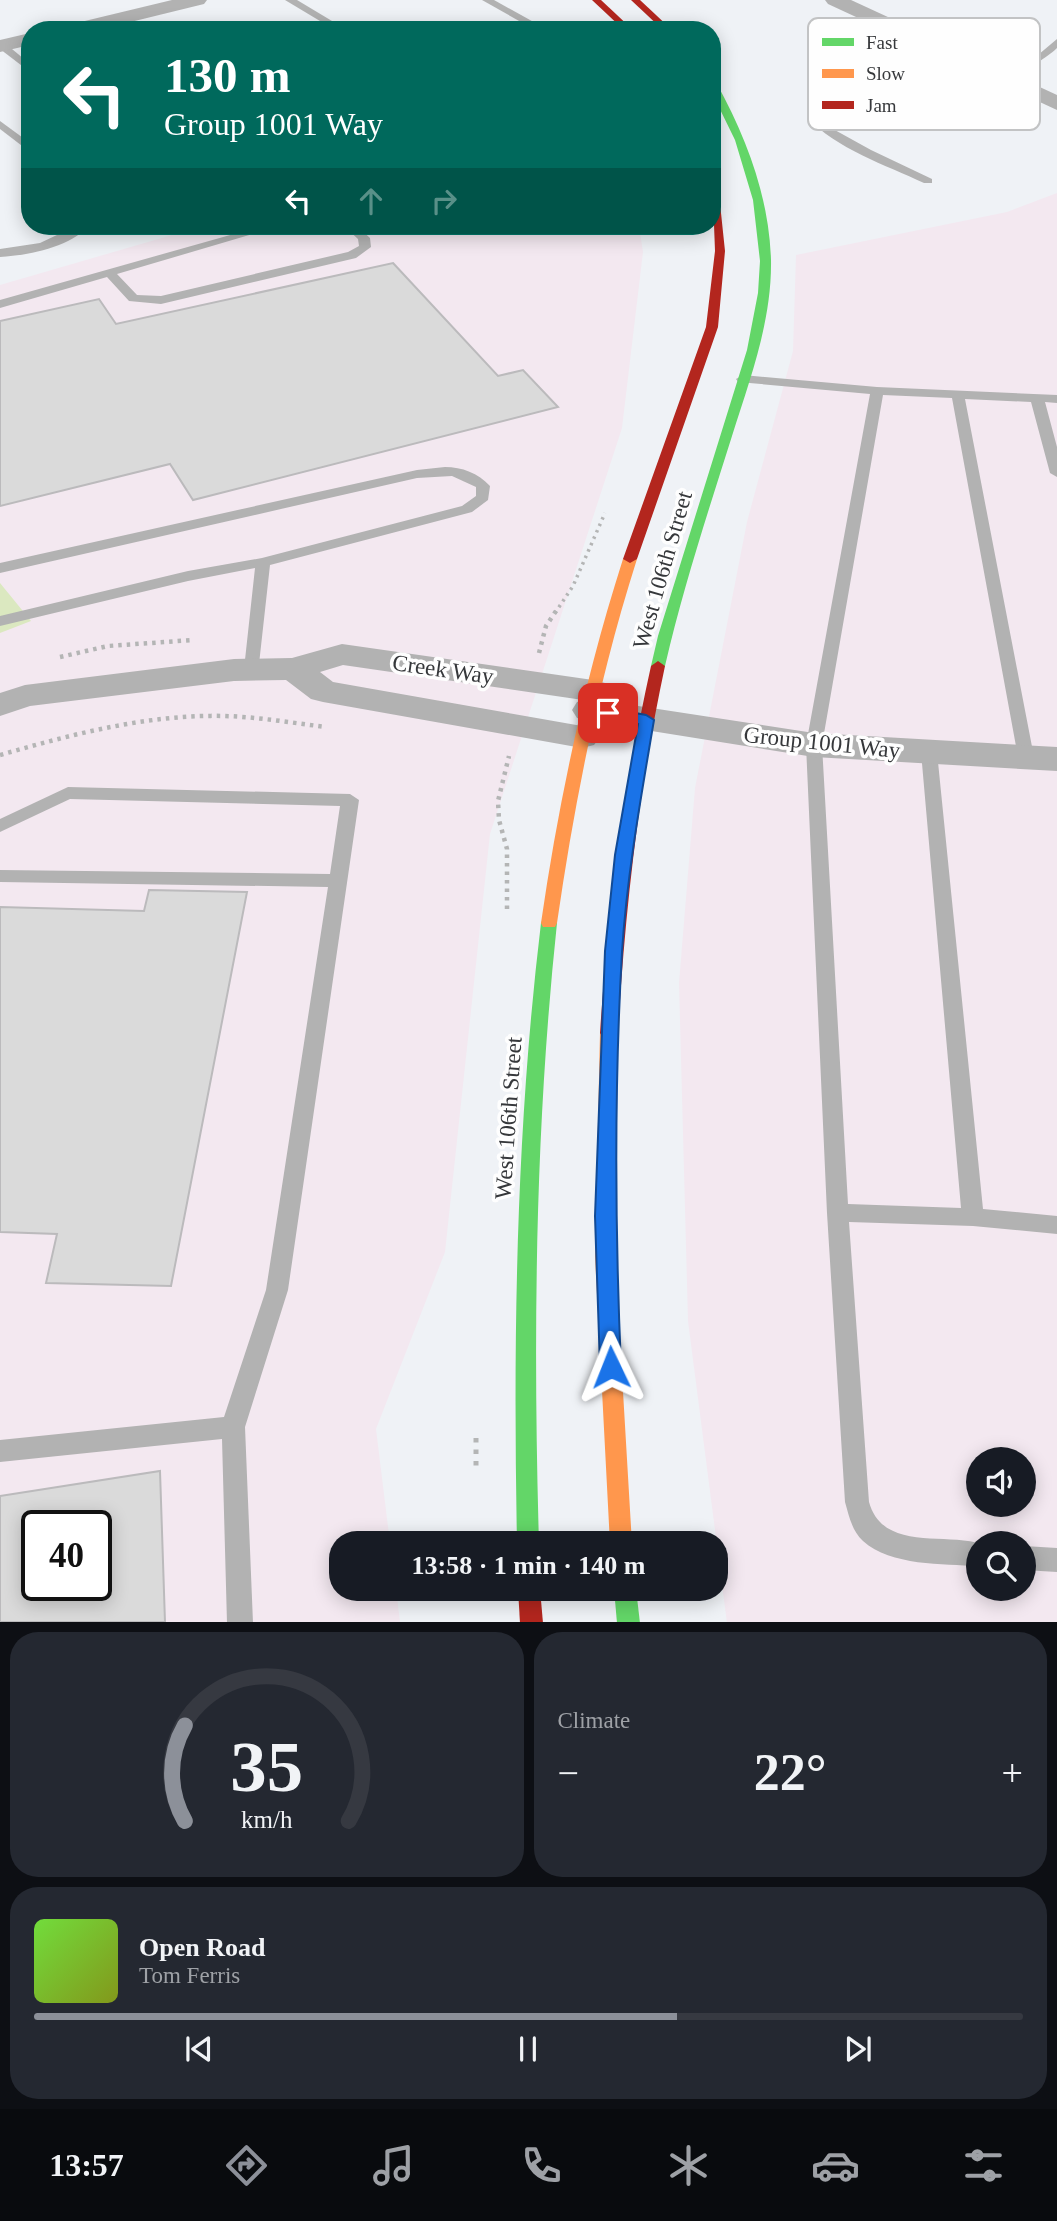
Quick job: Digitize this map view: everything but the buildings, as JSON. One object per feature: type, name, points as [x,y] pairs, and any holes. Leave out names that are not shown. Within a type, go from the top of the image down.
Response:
[{"type":"street","points":[[101,21],[158,4],[197,0]]},
{"type":"street","points":[[596,0],[619,21]]},
{"type":"street","points":[[635,0],[658,21]]},
{"type":"street","points":[[835,0],[874,18]]},
{"type":"street","points":[[1,46],[21,41]]},
{"type":"street","points":[[1040,95],[1057,103]]},
{"type":"street","name":"West 106th Street","points":[[620,1531],[605,1216],[613,951],[624,855],[646,720],[669,621],[760,320],[764,284],[761,199],[730,112],[721,98]]},
{"type":"street","name":"West 106th Street","points":[[527,1531],[523,1421],[523,1252],[542,961],[559,845],[588,713],[622,585],[712,327],[720,277],[721,235]]},
{"type":"street","name":"Creek Way","points":[[0,705],[25,696],[252,669],[294,669],[342,654],[588,713]]},
{"type":"street","name":"Creek Way","points":[[294,669],[323,691],[588,713]]},
{"type":"street","name":"Group 1001 Way","points":[[588,713],[814,745],[1041,758]]},
{"type":"street","points":[[530,1601],[532,1622]]},
{"type":"street","points":[[626,1601],[629,1622]]},
{"type":"lane","points":[[294,2],[310,0]]},
{"type":"lane","points":[[487,0],[526,21]]},
{"type":"lane","points":[[294,2],[327,21]]},
{"type":"lane","points":[[1040,58],[1057,43]]},
{"type":"lane","points":[[1,46],[21,62]]},
{"type":"lane","points":[[0,124],[21,142]]},
{"type":"lane","points":[[828,130],[928,181]]},
{"type":"lane","points":[[0,253],[44,246],[70,235]]},
{"type":"lane","points":[[0,304],[242,235]]},
{"type":"lane","points":[[109,273],[133,298],[161,300],[352,255],[365,247],[364,238],[360,235]]},
{"type":"lane","points":[[743,379],[877,391],[1057,399]]},
{"type":"lane","points":[[877,391],[814,745],[838,1213],[857,1502],[864,1525],[883,1540],[922,1550],[966,1553]]},
{"type":"lane","points":[[958,395],[1041,758]]},
{"type":"lane","points":[[1037,398],[1057,473]]},
{"type":"lane","points":[[0,568],[418,474],[448,471],[470,475],[483,486],[483,497],[467,509],[263,562],[188,576],[0,621]]},
{"type":"lane","points":[[252,669],[263,562]]},
{"type":"lane","points":[[929,752],[972,1217]]},
{"type":"lane","points":[[0,826],[68,793],[350,800],[277,1290],[233,1427],[240,1622]]},
{"type":"lane","points":[[0,876],[338,881]]},
{"type":"lane","points":[[838,1213],[972,1217],[1057,1225]]},
{"type":"lane","points":[[0,1451],[233,1427]]},
{"type":"lane","points":[[1036,1559],[1057,1560]]},
{"type":"path","points":[[539,656],[546,626],[573,586],[609,504]]},
{"type":"path","points":[[0,755],[89,732],[197,718],[254,718],[335,728]]},
{"type":"shaded area","points":[[1057,193],[1057,1622],[727,1622],[724,1601],[728,1601],[728,1531],[715,1531],[688,1321],[679,983],[695,788],[747,522],[793,351],[796,255],[1007,212]]},
{"type":"shaded area","points":[[172,235],[640,235],[643,252],[622,428],[490,834],[445,1252],[376,1429],[389,1531],[329,1531],[329,1601],[397,1601],[400,1622],[0,1622],[0,285]]},
{"type":"green space","points":[[0,583],[31,621],[0,633]]},
{"type":"traffic: fast","points":[[658,666],[682,576],[753,350],[764,293],[765,261],[758,200],[751,169],[721,101]]},
{"type":"traffic: fast","points":[[528,1531],[526,1233],[533,1078],[549,923]]},
{"type":"traffic: fast","points":[[626,1601],[629,1622]]},
{"type":"traffic: slow","points":[[549,923],[563,831],[591,694],[630,559]]},
{"type":"traffic: slow","points":[[609,1033],[605,1256],[620,1531]]},
{"type":"traffic: jam","points":[[596,0],[619,21]]},
{"type":"traffic: jam","points":[[635,0],[658,21]]},
{"type":"traffic: jam","points":[[630,559],[712,327],[719,235]]},
{"type":"traffic: jam","points":[[609,1033],[625,848],[639,757],[658,666]]},
{"type":"traffic: jam","points":[[530,1601],[532,1622]]},
{"type":"route","points":[[608,713],[646,720],[634,781],[613,951],[605,1216],[611,1367]]}]
